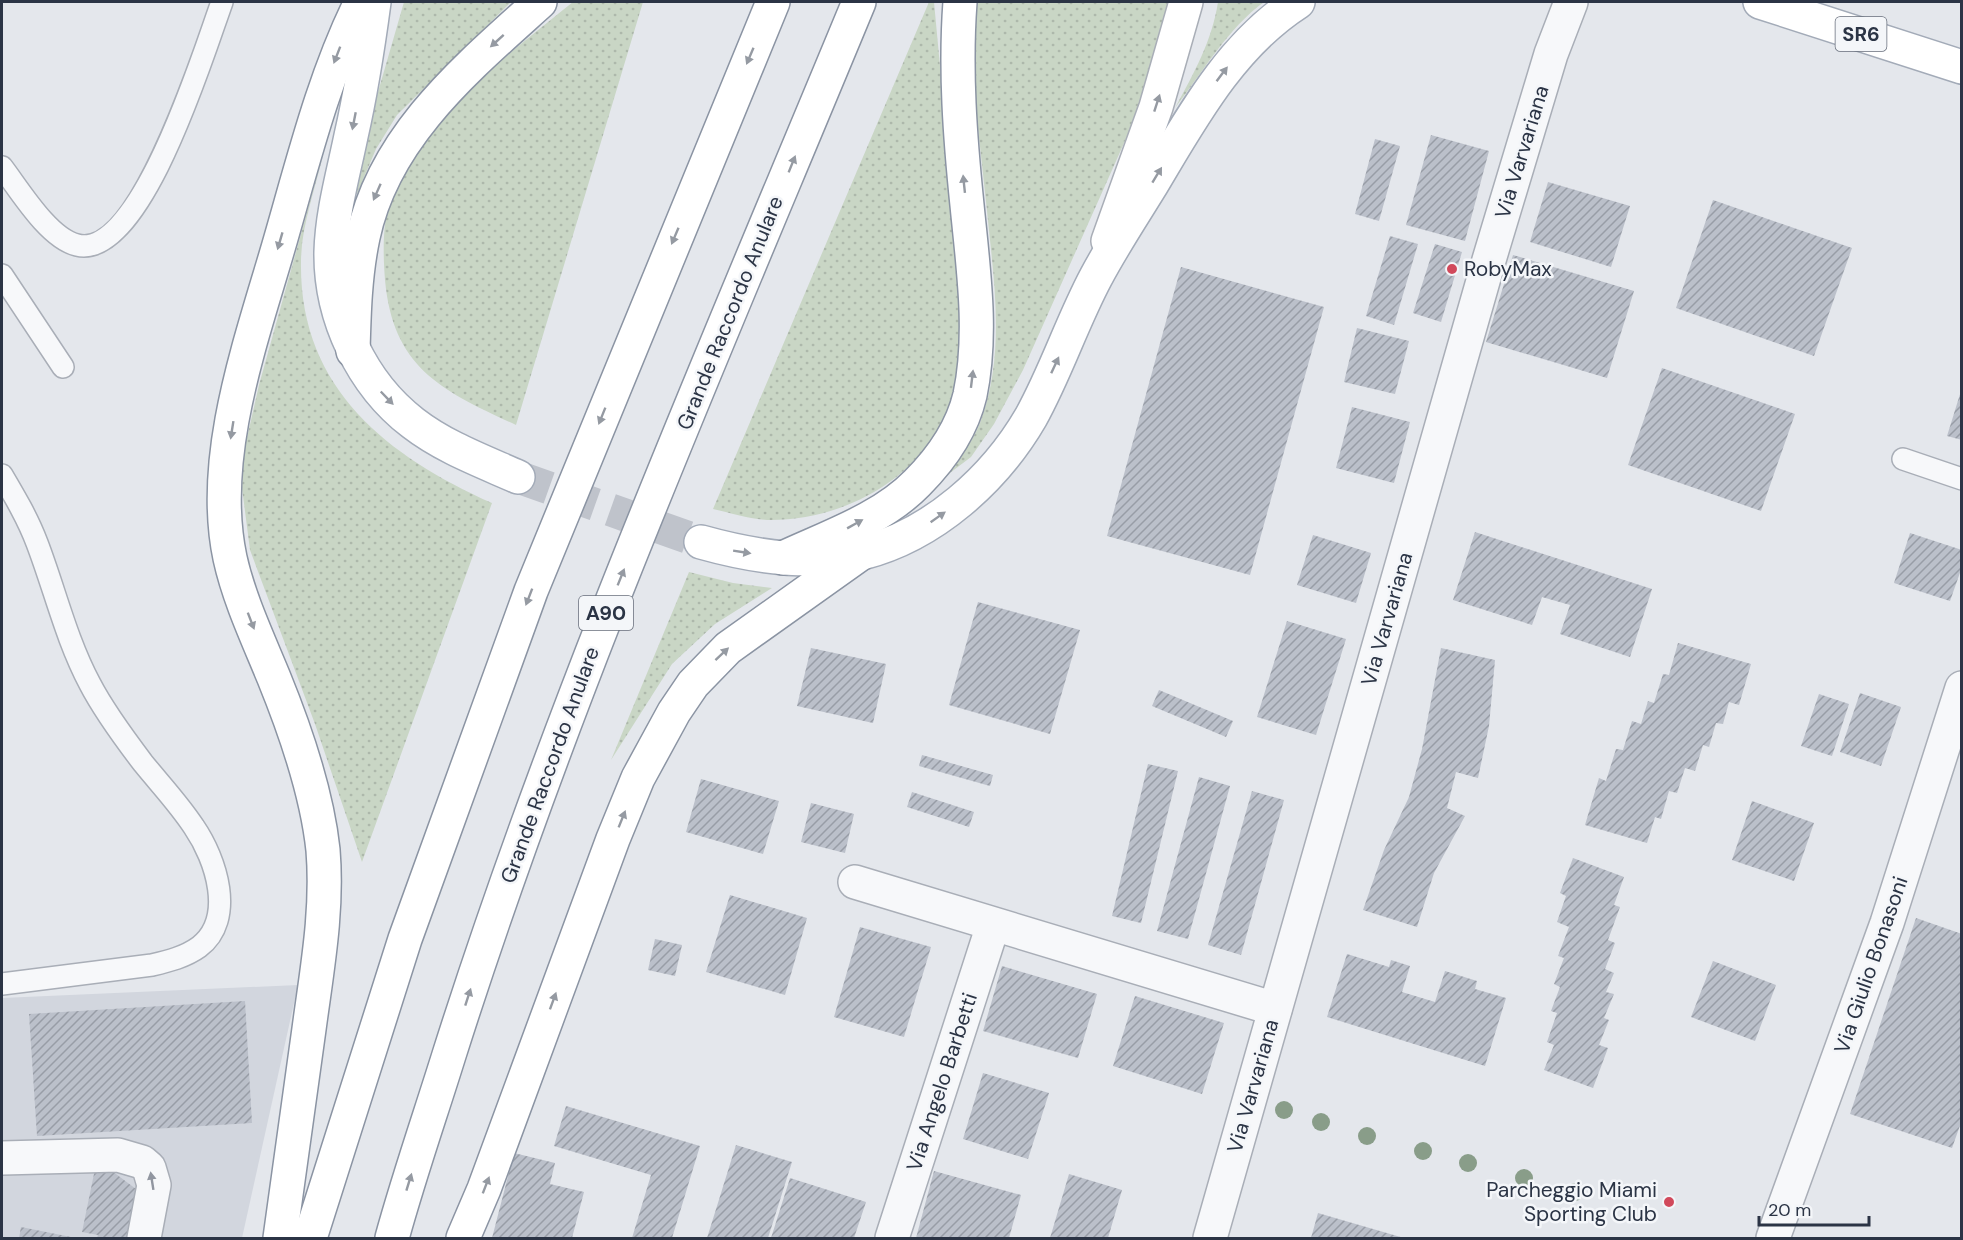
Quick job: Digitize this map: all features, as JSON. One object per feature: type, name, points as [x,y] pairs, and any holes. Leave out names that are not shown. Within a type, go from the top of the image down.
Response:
[{"type":"main road","points":[[280,1239],[321,943],[324,868],[319,825],[301,757],[234,574],[226,535],[224,499],[233,420],[252,338],[316,114],[335,61],[361,2]]},
{"type":"main road","points":[[374,2],[332,238],[334,287],[353,351],[379,390],[411,422],[452,448],[518,477]]},
{"type":"main road","points":[[353,351],[355,294],[363,235],[373,202],[393,159],[435,103],[540,2]]},
{"type":"main road","points":[[310,1239],[405,939],[531,591],[773,2]]},
{"type":"main road","name":"Grande Raccordo Anulare","points":[[392,1239],[491,929],[610,602],[859,2]]},
{"type":"main road","points":[[783,558],[849,528],[889,505],[916,485],[946,450],[964,415],[973,378],[976,316],[959,121],[960,2]]},
{"type":"main road","points":[[463,1239],[484,1189],[613,839],[638,778],[674,712],[693,684],[728,648],[860,554],[894,542],[930,523],[972,491],[999,463],[1032,414],[1096,277],[1156,107],[1186,2]]},
{"type":"main road","points":[[1096,277],[1178,141],[1230,63],[1268,23],[1298,2]]},
{"type":"main road","name":"SR6","points":[[1760,2],[1962,67]]},
{"type":"main road","points":[[701,542],[737,551],[783,558],[860,554]]},
{"type":"street","name":"Via Varvariana","points":[[1210,1239],[1490,260],[1551,54],[1571,2]]},
{"type":"street","name":"Via Giulio Bonasoni","points":[[1773,1239],[1887,923],[1962,688]]},
{"type":"street","points":[[855,882],[1275,1009]]},
{"type":"street","name":"Via Angelo Barbetti","points":[[892,1239],[993,925]]},
{"type":"street","points":[[2,1158],[118,1155],[142,1162],[149,1168],[154,1185],[144,1239]]},
{"type":"lane","points":[[2,167],[60,237],[78,246],[97,244],[105,239],[139,198],[161,163],[222,2]]},
{"type":"lane","points":[[2,275],[63,367]]},
{"type":"lane","points":[[1903,459],[1962,478]]},
{"type":"lane","points":[[2,475],[28,522],[72,646],[90,685],[142,761],[195,829],[213,865],[220,903],[217,922],[210,936],[200,946],[177,959],[152,965],[2,984]]},
{"type":"shaded area","points":[[298,985],[242,1238],[2,1238],[2,998]]},
{"type":"green space","points":[[404,2],[511,2],[397,115],[376,149],[357,194],[350,189]]},
{"type":"green space","points":[[573,2],[643,2],[516,425],[466,401],[445,388],[426,373],[411,356],[399,335],[390,310],[384,270],[385,226],[392,195],[424,139],[470,88]]},
{"type":"green space","points":[[929,2],[934,2],[963,311],[956,385],[948,414],[934,439],[910,465],[893,480],[854,502],[812,516],[789,519],[767,520],[713,509]]},
{"type":"green space","points":[[969,2],[1178,2],[1165,51],[1023,370],[994,424],[971,457],[934,485],[966,448],[980,423],[993,371],[995,344],[993,264],[973,80]]},
{"type":"green space","points":[[1218,2],[1264,2],[1227,38],[1175,108],[1207,43]]},
{"type":"green space","points":[[323,155],[306,222],[301,262],[304,307],[315,346],[333,381],[356,412],[385,439],[418,463],[492,503],[362,862],[315,724],[250,550],[242,488],[244,451],[259,385]]},
{"type":"green space","points":[[689,572],[733,583],[772,588],[715,624],[672,664],[611,760]]},
{"type":"building","points":[[1431,135],[1489,151],[1465,241],[1406,225]]},
{"type":"building","points":[[1375,139],[1400,146],[1379,221],[1355,214]]},
{"type":"building","points":[[1548,182],[1630,206],[1611,267],[1530,242]]},
{"type":"building","points":[[1713,200],[1852,248],[1814,356],[1676,308]]},
{"type":"building","points":[[1390,236],[1418,244],[1394,325],[1366,316]]},
{"type":"building","points":[[1435,244],[1462,252],[1441,322],[1413,313]]},
{"type":"building","points":[[1513,255],[1634,291],[1607,378],[1486,342]]},
{"type":"building","points":[[1181,267],[1324,307],[1250,575],[1107,536]]},
{"type":"building","points":[[1357,328],[1409,341],[1395,394],[1344,382]]},
{"type":"building","points":[[1662,368],[1795,414],[1761,511],[1628,465]]},
{"type":"building","points":[[1962,391],[1962,440],[1947,436]]},
{"type":"building","points":[[1352,407],[1410,422],[1394,483],[1336,468]]},
{"type":"building","points":[[1475,532],[1652,589],[1630,657],[1560,634],[1570,605],[1542,597],[1532,625],[1453,600]]},
{"type":"building","points":[[1910,533],[1962,550],[1962,567],[1950,601],[1894,583]]},
{"type":"building","points":[[1313,535],[1371,553],[1356,603],[1297,585]]},
{"type":"building","points":[[978,602],[1080,630],[1050,734],[949,705]]},
{"type":"building","points":[[1287,621],[1346,639],[1316,735],[1257,717]]},
{"type":"building","points":[[1678,643],[1751,664],[1739,705],[1729,702],[1723,724],[1716,723],[1709,747],[1703,745],[1695,771],[1685,768],[1677,793],[1669,791],[1661,819],[1655,817],[1647,843],[1585,825],[1599,778],[1606,781],[1616,749],[1623,750],[1632,721],[1641,724],[1648,701],[1654,703],[1663,674],[1669,675]]},
{"type":"building","points":[[811,648],[886,664],[873,723],[797,706]]},
{"type":"building","points":[[1441,648],[1495,660],[1489,726],[1478,778],[1456,772],[1447,808],[1465,816],[1434,873],[1417,927],[1363,910],[1384,850],[1409,797],[1422,749]]},
{"type":"building","points":[[1159,690],[1233,721],[1226,737],[1152,706]]},
{"type":"building","points":[[1860,693],[1901,707],[1881,766],[1840,752]]},
{"type":"building","points":[[1819,694],[1849,704],[1832,756],[1801,746]]},
{"type":"building","points":[[922,755],[993,775],[990,786],[919,766]]},
{"type":"building","points":[[1148,764],[1178,771],[1141,923],[1112,916]]},
{"type":"building","points":[[1199,777],[1230,786],[1188,939],[1157,931]]},
{"type":"building","points":[[701,779],[779,801],[763,854],[686,832]]},
{"type":"building","points":[[1252,791],[1284,800],[1241,955],[1208,945]]},
{"type":"building","points":[[912,792],[974,812],[969,827],[907,807]]},
{"type":"building","points":[[1752,801],[1814,823],[1794,881],[1732,860]]},
{"type":"building","points":[[811,803],[854,814],[845,853],[801,842]]},
{"type":"building","points":[[1573,858],[1624,877],[1614,905],[1620,907],[1608,940],[1615,943],[1605,969],[1614,973],[1606,992],[1614,994],[1604,1018],[1609,1020],[1599,1045],[1608,1048],[1593,1088],[1544,1070],[1554,1045],[1547,1042],[1557,1013],[1551,1011],[1560,987],[1554,984],[1564,958],[1558,956],[1569,927],[1557,922],[1566,896],[1560,893]]},
{"type":"building","points":[[730,895],[807,918],[785,995],[706,972]]},
{"type":"building","points":[[1916,918],[1962,934],[1962,1120],[1952,1148],[1850,1114]]},
{"type":"building","points":[[860,927],[931,947],[904,1037],[834,1017]]},
{"type":"building","points":[[655,939],[682,945],[675,976],[648,970]]},
{"type":"building","points":[[1347,954],[1389,967],[1391,960],[1410,966],[1402,992],[1435,1002],[1445,971],[1477,981],[1475,989],[1506,998],[1485,1066],[1327,1017]]},
{"type":"building","points":[[1713,961],[1776,985],[1755,1041],[1691,1017]]},
{"type":"building","points":[[1002,966],[1097,994],[1078,1058],[983,1031]]},
{"type":"building","points":[[1135,996],[1224,1023],[1202,1094],[1113,1066]]},
{"type":"building","points":[[245,1001],[252,1123],[37,1136],[29,1014]]},
{"type":"building","points":[[983,1073],[1049,1093],[1028,1159],[963,1139]]},
{"type":"building","points":[[566,1106],[700,1146],[672,1238],[632,1238],[651,1175],[554,1146]]},
{"type":"building","points":[[736,1145],[792,1162],[768,1238],[707,1238]]},
{"type":"building","points":[[514,1153],[555,1163],[550,1184],[584,1192],[572,1238],[492,1238]]},
{"type":"building","points":[[108,1168],[144,1195],[135,1238],[97,1238],[98,1235],[82,1232],[95,1169]]},
{"type":"building","points":[[934,1171],[1021,1195],[1009,1238],[916,1238]]},
{"type":"building","points":[[1069,1174],[1122,1190],[1108,1238],[1050,1238]]},
{"type":"building","points":[[790,1178],[866,1202],[854,1238],[771,1238]]},
{"type":"building","points":[[1318,1213],[1404,1238],[1311,1238]]},
{"type":"building","points":[[21,1227],[71,1237],[71,1238],[19,1238]]},
{"type":"tunnel","points":[[518,477],[701,542]]},
{"type":"place","name":"RobyMax","points":[[1452,269]]},
{"type":"place","name":"Parcheggio Miami Sporting Club","points":[[1669,1202]]}]
